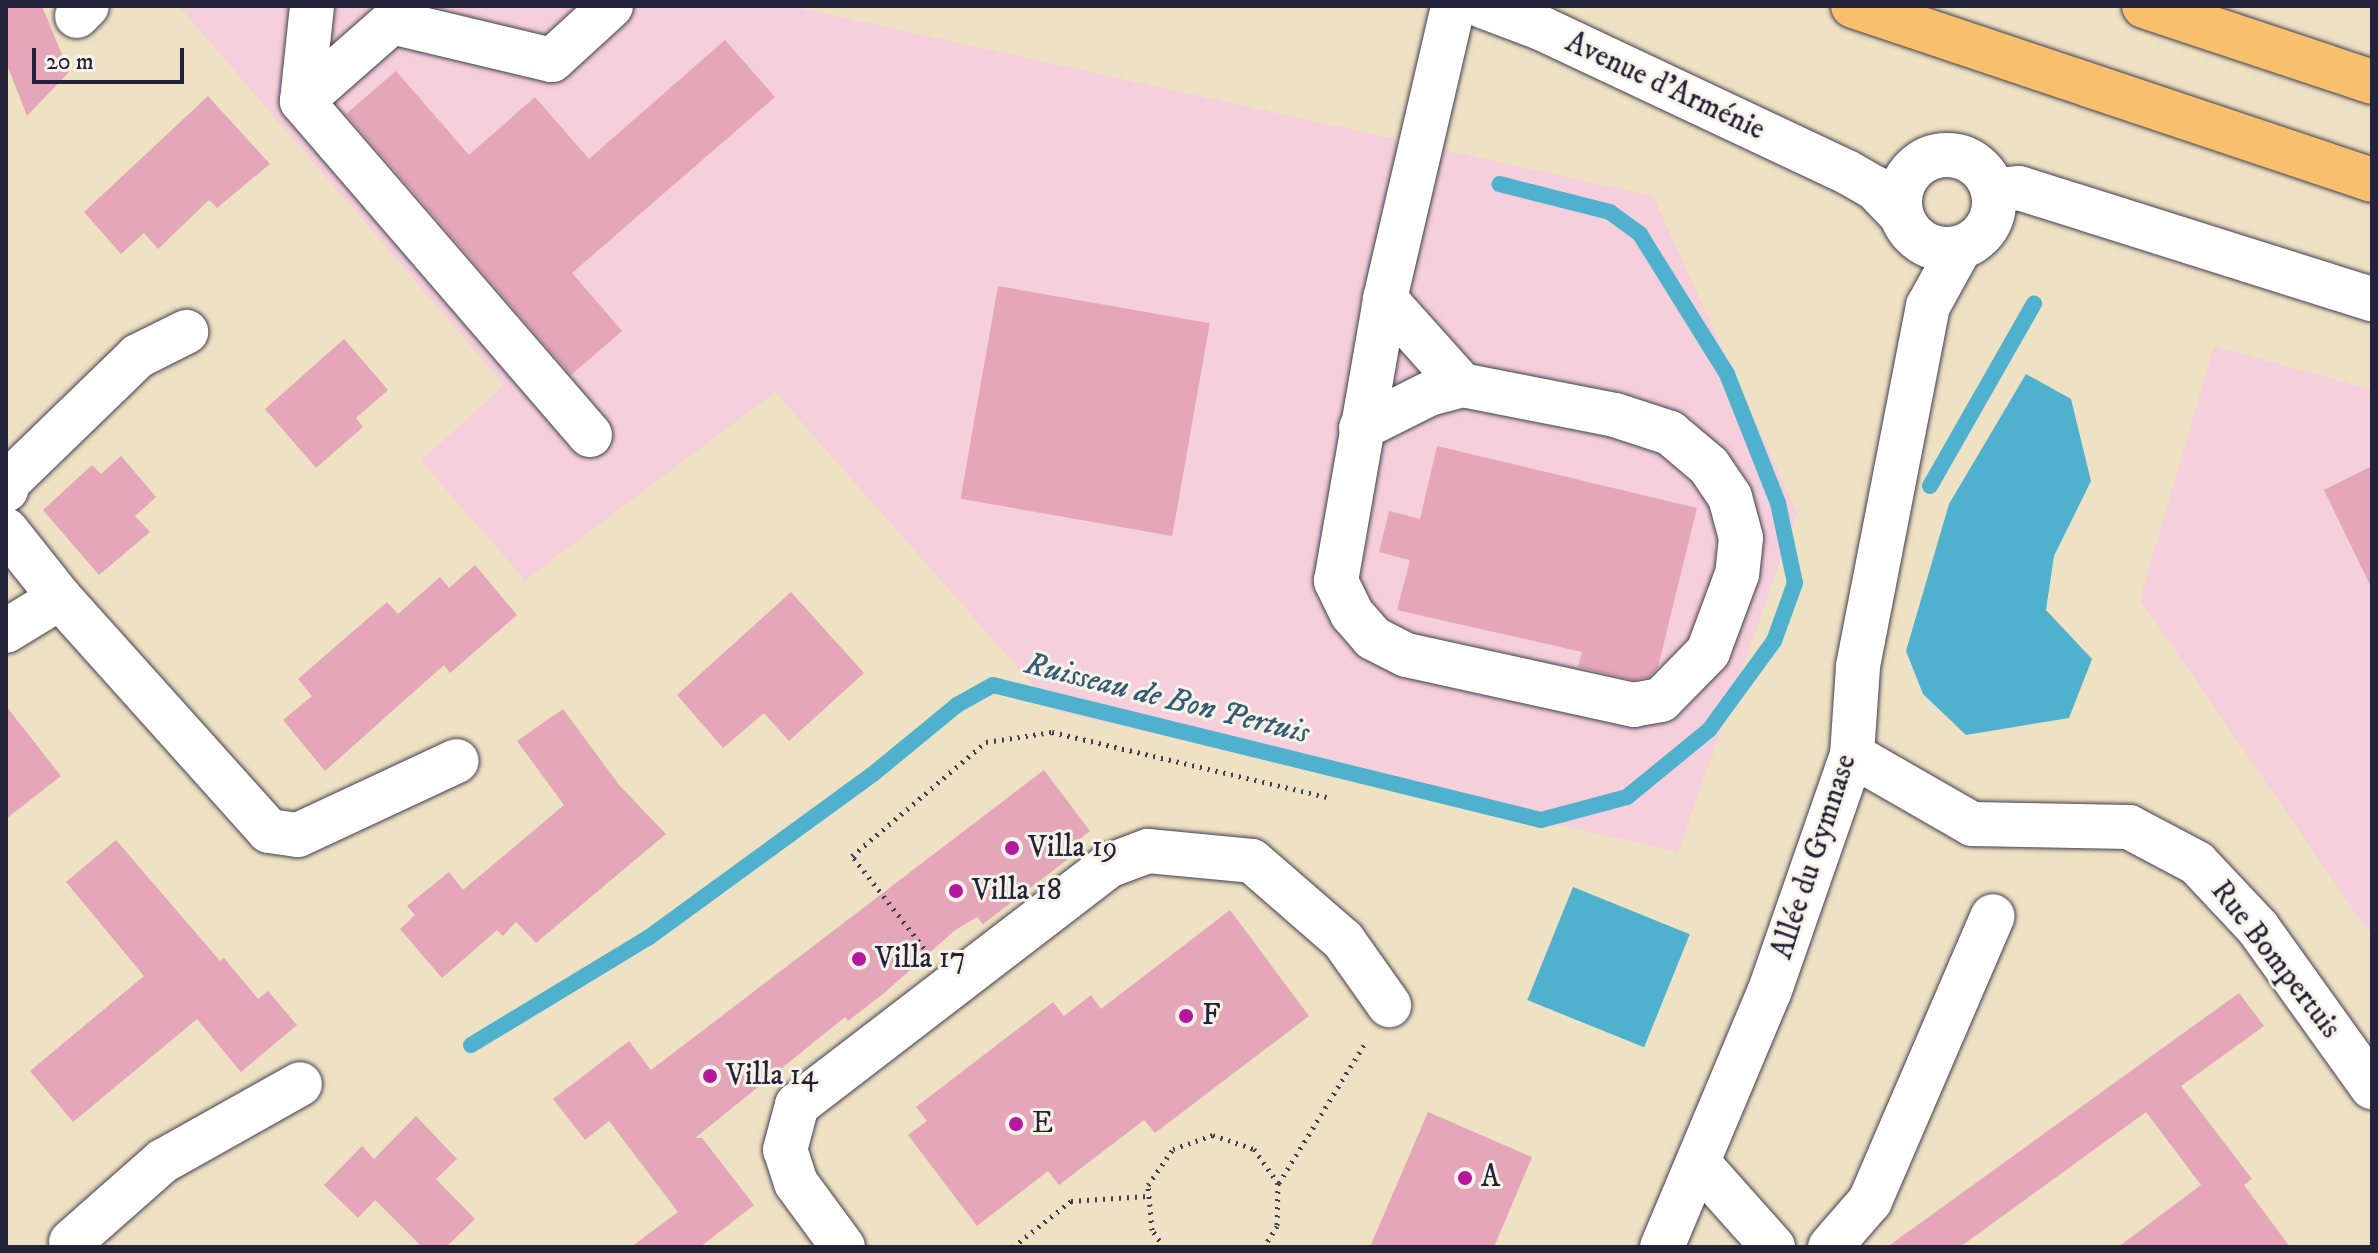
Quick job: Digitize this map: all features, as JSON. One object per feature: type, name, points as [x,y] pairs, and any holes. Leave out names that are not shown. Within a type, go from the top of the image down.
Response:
[{"type":"highway","points":[[1853,6],[2372,180]]},
{"type":"highway","points":[[2144,6],[2372,82]]},
{"type":"street","points":[[312,6],[302,101],[590,435]]},
{"type":"street","points":[[302,101],[392,22],[552,60],[611,6]]},
{"type":"street","points":[[1361,428],[1429,394],[1462,385],[1615,415],[1670,433],[1709,466],[1730,497],[1741,538],[1727,609],[1708,652],[1661,700],[1634,705],[1406,655],[1373,638],[1352,614],[1336,581],[1361,428],[1385,299],[1453,6]]},
{"type":"street","name":"Avenue d'Arménie","points":[[1482,6],[1543,29],[1847,172],[1875,188],[1909,227]]},
{"type":"street","points":[[1972,240],[1995,205],[1993,190],[1977,165],[1950,154],[1921,162],[1909,172],[1899,200],[1909,227],[1945,250],[1972,240],[2083,212]]},
{"type":"street","name":"Avenue d'Arménie","points":[[1847,172],[1909,172]]},
{"type":"street","points":[[1993,190],[2019,188],[2083,212],[2372,299]]},
{"type":"street","name":"Allée du Gymnase","points":[[1909,227],[1928,306]]},
{"type":"street","name":"Allée du Gymnase","points":[[1662,1247],[1700,1165],[1769,993],[1852,755],[1858,666],[1928,306],[1972,240]]},
{"type":"street","points":[[1385,299],[1462,385]]},
{"type":"street","points":[[6,490],[138,356],[186,332]]},
{"type":"street","points":[[6,530],[60,598],[269,831],[298,835],[457,761]]},
{"type":"street","points":[[6,631],[60,598]]},
{"type":"street","name":"Rue Bompertuis","points":[[1852,755],[1972,824],[2129,827],[2197,863],[2258,928],[2372,1087]]},
{"type":"street","points":[[843,1247],[796,1183],[788,1161],[785,1150],[797,1105],[1108,866],[1148,851],[1252,861],[1343,940],[1389,1005]]},
{"type":"street","points":[[1830,1247],[1870,1201],[1993,916]]},
{"type":"street","points":[[71,1245],[163,1161],[300,1084]]},
{"type":"street","points":[[1700,1165],[1773,1247]]},
{"type":"path","points":[[954,986],[852,856],[986,742],[1052,732],[1328,797]]},
{"type":"path","points":[[1278,1183],[1389,1005]]},
{"type":"path","points":[[1164,1247],[1152,1230],[1147,1196],[1158,1164],[1173,1149],[1213,1135],[1254,1149],[1278,1183],[1281,1205],[1267,1246]]},
{"type":"path","points":[[1013,1247],[1071,1201],[1147,1196]]},
{"type":"shaded area","points":[[179,6],[800,8],[1653,196],[1797,513],[1678,852],[1056,711],[775,392],[525,580],[421,461],[504,385]]},
{"type":"shaded area","points":[[2214,346],[2372,390],[2372,937],[2140,599]]},
{"type":"water","points":[[2026,374],[2071,399],[2091,481],[2054,556],[2046,610],[2092,659],[2069,718],[1966,735],[1923,694],[1906,651],[1949,504]]},
{"type":"water","points":[[1573,887],[1690,934],[1644,1047],[1527,1000]]},
{"type":"building","points":[[6,6],[42,6],[69,72],[27,116],[6,62]]},
{"type":"building","points":[[725,40],[775,97],[572,273],[622,331],[571,375],[346,114],[396,71],[469,155],[535,97],[589,159]]},
{"type":"building","points":[[208,96],[270,164],[217,208],[209,200],[158,249],[144,233],[121,254],[84,212]]},
{"type":"building","points":[[998,286],[1210,323],[1172,536],[960,499]]},
{"type":"building","points":[[344,339],[388,390],[356,418],[363,427],[316,468],[265,409]]},
{"type":"building","points":[[1437,446],[1697,508],[1658,667],[1649,677],[1634,680],[1578,667],[1582,652],[1397,610],[1410,560],[1379,552],[1389,511],[1420,519]]},
{"type":"building","points":[[121,456],[156,497],[135,516],[150,532],[99,575],[43,510],[92,465],[101,474]]},
{"type":"building","points":[[2372,466],[2372,589],[2324,490]]},
{"type":"building","points":[[475,565],[517,615],[450,673],[444,665],[325,771],[283,720],[312,696],[298,679],[387,602],[398,614],[440,577],[449,588]]},
{"type":"building","points":[[791,592],[864,673],[789,741],[764,713],[723,748],[677,695]]},
{"type":"building","points":[[6,706],[61,776],[6,819]]},
{"type":"building","points":[[563,709],[620,786],[666,834],[536,943],[516,922],[503,936],[497,930],[442,978],[400,929],[415,915],[407,906],[449,872],[463,890],[564,805],[517,741]]},
{"type":"building","points":[[1044,770],[1090,831],[1070,847],[1076,853],[983,924],[977,917],[954,931],[883,994],[848,1021],[845,1017],[695,1138],[702,1138],[754,1205],[700,1247],[631,1247],[678,1212],[609,1121],[585,1140],[553,1099],[629,1041],[651,1070]]},
{"type":"building","points":[[116,840],[220,961],[224,958],[258,999],[268,991],[297,1025],[241,1072],[197,1019],[73,1122],[30,1071],[144,976],[66,882]]},
{"type":"building","points":[[1230,910],[1309,1016],[1155,1133],[1144,1120],[1059,1185],[1048,1171],[977,1226],[908,1135],[927,1121],[916,1107],[1053,1002],[1064,1016],[1091,995],[1101,1009]]},
{"type":"building","points":[[2239,993],[2264,1026],[2181,1086],[2252,1179],[2244,1185],[2290,1247],[2118,1247],[2201,1185],[2146,1112],[1960,1247],[1887,1247]]},
{"type":"building","name":"A","points":[[1428,1112],[1532,1157],[1494,1247],[1370,1247]]},
{"type":"building","points":[[416,1116],[457,1159],[436,1179],[475,1219],[446,1247],[422,1247],[375,1200],[358,1218],[324,1185],[362,1146],[374,1159]]},
{"type":"waterway","name":"Ruisseau de Bon Pertuis","points":[[471,1045],[648,938],[873,774],[957,705],[993,685],[1541,820],[1627,797],[1709,730],[1774,641],[1795,583],[1778,503],[1727,374],[1640,234],[1610,212],[1499,184]]},
{"type":"waterway","name":"Ruisseau de Bon Pertuis","points":[[1930,486],[2034,304]]},
{"type":"place","name":"Villa 19","points":[[1012,848]]},
{"type":"place","name":"Villa 18","points":[[956,891]]},
{"type":"place","name":"Villa 17","points":[[859,959]]},
{"type":"place","name":"F","points":[[1186,1016]]},
{"type":"place","name":"Villa 14","points":[[710,1076]]},
{"type":"place","name":"E","points":[[1016,1124]]},
{"type":"place","name":"A","points":[[1465,1178]]}]
